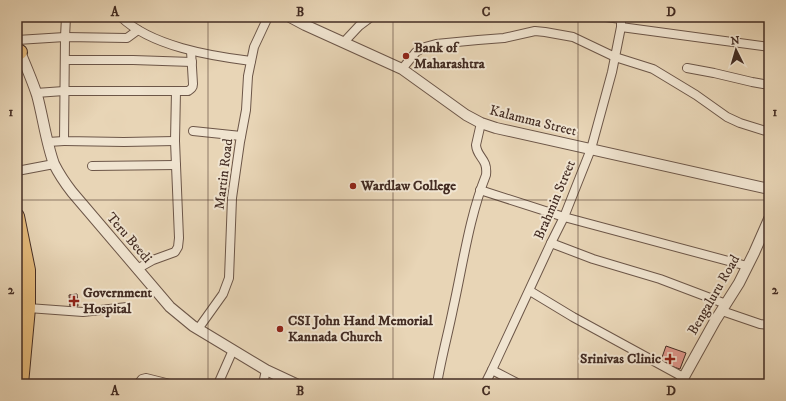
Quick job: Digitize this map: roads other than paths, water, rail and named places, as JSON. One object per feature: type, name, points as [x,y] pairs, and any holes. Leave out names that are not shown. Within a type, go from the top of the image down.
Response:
[{"type":"highway","points":[[17,216],[28,270],[28,308],[21,384]]},
{"type":"street","points":[[64,141],[66,17]]},
{"type":"street","points":[[121,17],[128,24],[138,30],[191,51],[231,59],[251,61]]},
{"type":"street","name":"Martin Road","points":[[198,329],[223,294],[229,278],[232,198],[246,110],[248,76],[254,47],[268,17]]},
{"type":"street","name":"Kalamma Street","points":[[290,17],[402,69],[466,115],[481,123],[496,128],[769,189]]},
{"type":"street","points":[[344,42],[359,26],[371,17]]},
{"type":"street","points":[[606,17],[621,21],[769,47]]},
{"type":"street","name":"Brahmin Street","points":[[485,384],[564,217],[590,149],[609,84],[621,21]]},
{"type":"street","points":[[18,48],[65,37],[127,38],[138,30]]},
{"type":"street","points":[[402,69],[416,52],[425,47],[443,43],[504,38],[535,31],[545,32],[573,37],[615,57],[653,69],[696,95],[727,117],[740,123],[769,132]]},
{"type":"street","name":"Teru Beedi","points":[[18,48],[31,77],[36,93],[54,164],[62,179],[72,192],[170,307],[193,326],[266,370],[296,384]]},
{"type":"street","points":[[36,93],[64,91],[188,91],[193,87],[191,51]]},
{"type":"street","points":[[65,60],[125,59],[192,62]]},
{"type":"street","points":[[687,68],[769,85]]},
{"type":"street","points":[[137,269],[153,260],[176,252],[178,247],[179,238],[175,141],[176,91]]},
{"type":"street","points":[[437,384],[473,214],[486,174],[487,168],[485,162],[476,148],[481,123]]},
{"type":"street","points":[[192,131],[241,136]]},
{"type":"street","points":[[48,142],[175,141]]},
{"type":"street","points":[[17,171],[54,164]]},
{"type":"street","points":[[92,166],[176,165]]},
{"type":"street","points":[[480,190],[564,217],[747,266]]},
{"type":"street","name":"Bengaluru Road","points":[[683,382],[739,283],[769,219]]},
{"type":"street","points":[[551,243],[593,259],[660,279],[760,324],[769,325]]},
{"type":"street","points":[[530,291],[683,382]]},
{"type":"street","points":[[28,308],[83,312],[127,307]]},
{"type":"street","points":[[218,384],[234,350]]},
{"type":"street","points":[[262,384],[266,370]]},
{"type":"street","points":[[492,370],[519,384]]},
{"type":"street","points":[[138,384],[142,379],[146,378],[170,384]]},
{"type":"place","name":"Bank of Maharashtra","points":[[406,56]]},
{"type":"place","name":"Wardlaw College","points":[[353,186]]},
{"type":"place","name":"Government Hospital","points":[[74,301]]},
{"type":"place","name":"CSI John Hand Memorial Kannada Church","points":[[280,329]]},
{"type":"place","name":"Srinivas Clinic","points":[[670,359]]}]
